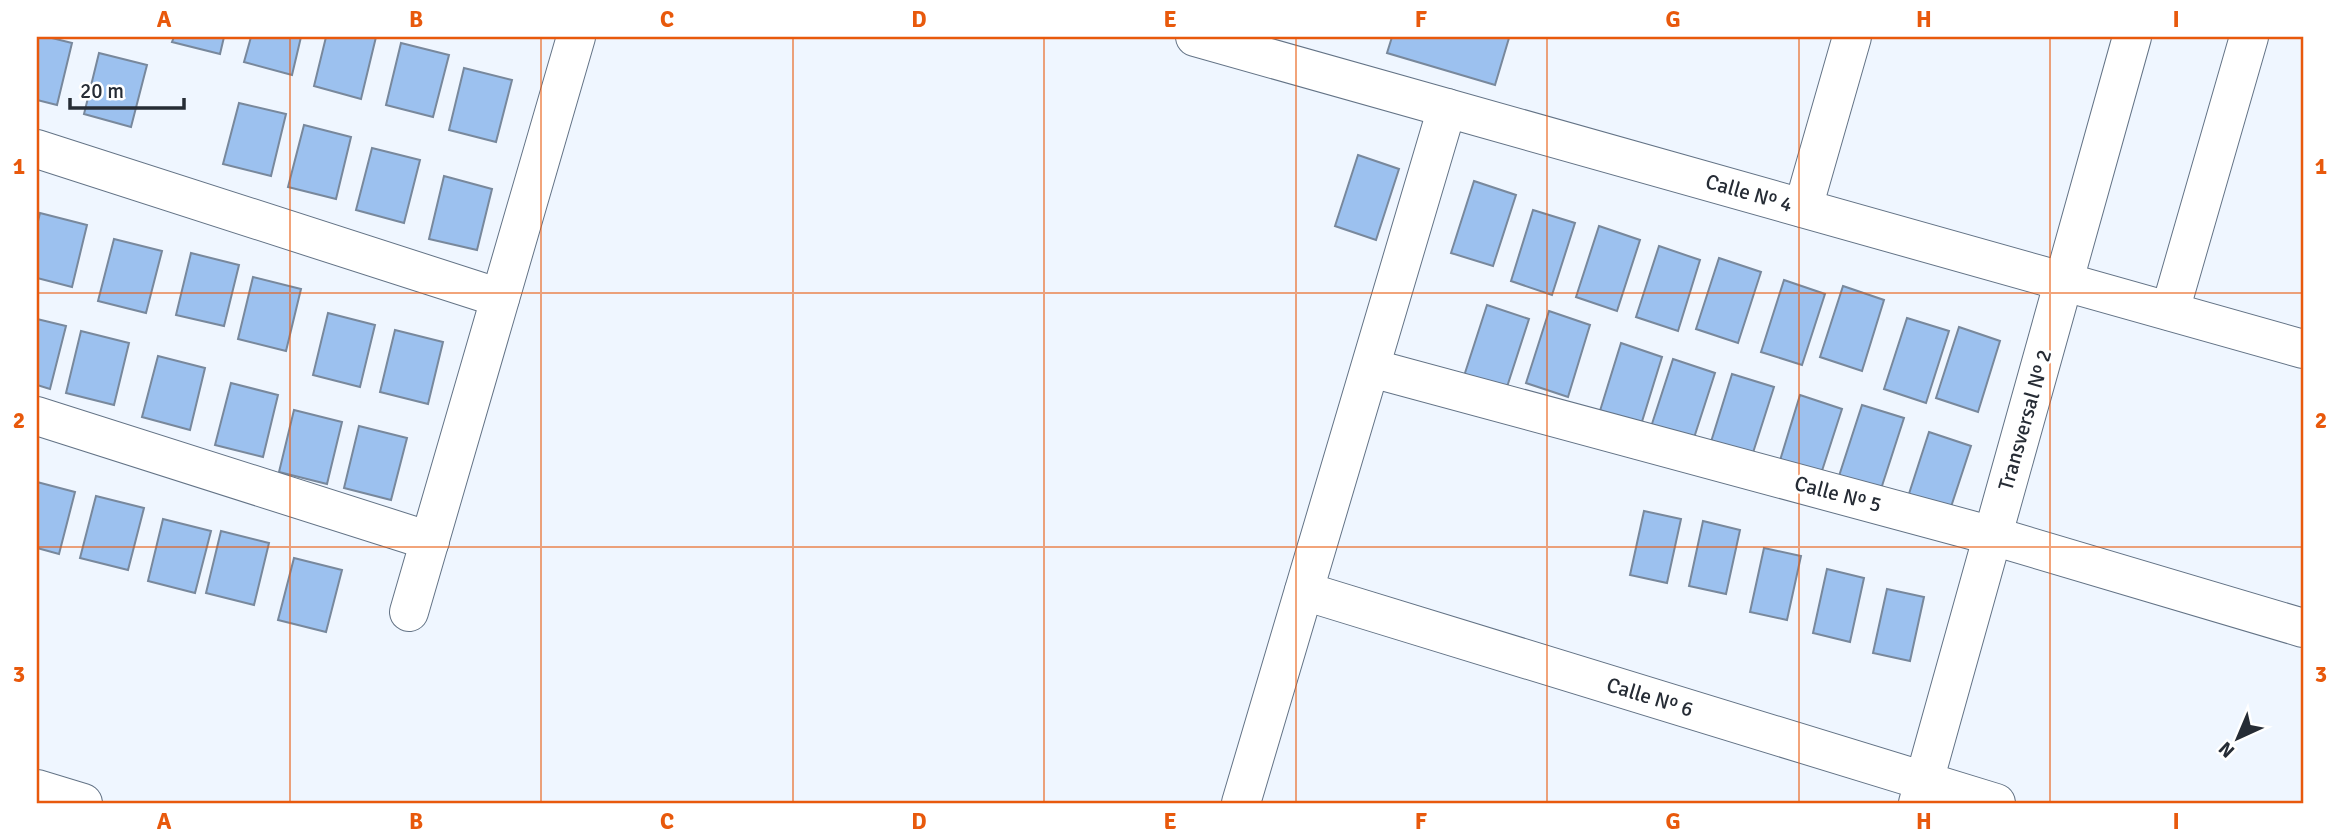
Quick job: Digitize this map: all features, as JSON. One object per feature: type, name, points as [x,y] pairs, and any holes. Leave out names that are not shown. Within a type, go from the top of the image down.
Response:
[{"type":"street","name":"Calle Nº 4","points":[[1195,37],[2303,349]]},
{"type":"street","points":[[1803,208],[1852,37]]},
{"type":"street","name":"Transversal Nº 2","points":[[1921,792],[2132,37]]},
{"type":"street","points":[[2171,311],[2249,37]]},
{"type":"street","points":[[410,612],[500,298],[570,38]]},
{"type":"street","points":[[1241,803],[1447,108]]},
{"type":"street","points":[[37,149],[500,298]]},
{"type":"street","name":"Calle Nº 5","points":[[1371,368],[1993,536],[2303,628]]},
{"type":"street","points":[[37,416],[430,541]]},
{"type":"street","name":"Calle Nº 6","points":[[1304,591],[1921,792],[1996,803]]},
{"type":"street","points":[[37,789],[83,803]]},
{"type":"building","points":[[37,37],[72,43],[57,105],[37,100]]},
{"type":"building","points":[[174,37],[224,37],[220,54],[172,42]]},
{"type":"building","points":[[251,37],[301,37],[292,75],[244,62]]},
{"type":"building","points":[[326,37],[376,37],[361,99],[314,86]]},
{"type":"building","points":[[1392,37],[1509,38],[1495,85],[1387,53]]},
{"type":"building","points":[[401,43],[449,55],[433,117],[386,105]]},
{"type":"building","points":[[99,53],[147,65],[131,127],[84,114]]},
{"type":"building","points":[[464,68],[512,80],[496,142],[449,130]]},
{"type":"building","points":[[239,103],[286,114],[271,176],[223,164]]},
{"type":"building","points":[[304,125],[351,137],[336,199],[288,187]]},
{"type":"building","points":[[372,148],[420,160],[404,223],[356,210]]},
{"type":"building","points":[[1358,155],[1399,169],[1376,240],[1335,226]]},
{"type":"building","points":[[444,176],[492,189],[477,250],[429,239]]},
{"type":"building","points":[[1474,181],[1516,195],[1493,266],[1451,253]]},
{"type":"building","points":[[1533,210],[1575,223],[1552,295],[1511,281]]},
{"type":"building","points":[[40,213],[87,225],[72,287],[37,278],[37,225]]},
{"type":"building","points":[[1599,226],[1640,240],[1617,311],[1576,297]]},
{"type":"building","points":[[114,239],[162,251],[146,313],[98,301]]},
{"type":"building","points":[[1659,246],[1700,260],[1678,331],[1636,317]]},
{"type":"building","points":[[191,253],[239,265],[224,326],[176,315]]},
{"type":"building","points":[[1719,258],[1761,272],[1738,343],[1696,329]]},
{"type":"building","points":[[253,277],[301,289],[286,351],[238,339]]},
{"type":"building","points":[[1784,280],[1825,294],[1802,365],[1761,352]]},
{"type":"building","points":[[1843,286],[1884,300],[1862,371],[1820,357]]},
{"type":"building","points":[[1487,305],[1529,319],[1506,390],[1464,376]]},
{"type":"building","points":[[1549,311],[1590,325],[1568,397],[1526,383]]},
{"type":"building","points":[[328,313],[375,325],[360,387],[313,375]]},
{"type":"building","points":[[1907,318],[1949,331],[1926,403],[1884,389]]},
{"type":"building","points":[[37,319],[66,326],[50,389],[37,385]]},
{"type":"building","points":[[1959,327],[2000,341],[1978,412],[1936,398]]},
{"type":"building","points":[[395,330],[443,342],[428,404],[380,392]]},
{"type":"building","points":[[81,331],[129,343],[114,405],[66,393]]},
{"type":"building","points":[[1621,343],[1662,357],[1640,428],[1599,414]]},
{"type":"building","points":[[158,356],[205,368],[190,430],[142,417]]},
{"type":"building","points":[[1673,359],[1715,373],[1692,444],[1650,430]]},
{"type":"building","points":[[1732,374],[1774,387],[1751,459],[1710,445]]},
{"type":"building","points":[[231,383],[278,395],[263,457],[215,445]]},
{"type":"building","points":[[1800,395],[1842,409],[1819,480],[1778,467]]},
{"type":"building","points":[[1862,405],[1904,418],[1881,489],[1839,476]]},
{"type":"building","points":[[294,410],[342,422],[327,484],[279,472]]},
{"type":"building","points":[[359,426],[407,438],[391,500],[344,488]]},
{"type":"building","points":[[1929,432],[1971,446],[1948,516],[1906,503]]},
{"type":"building","points":[[37,482],[75,492],[59,554],[37,548]]},
{"type":"building","points":[[96,496],[144,508],[128,570],[80,558]]},
{"type":"building","points":[[1644,511],[1681,519],[1667,583],[1630,575]]},
{"type":"building","points":[[163,519],[211,531],[195,593],[148,581]]},
{"type":"building","points":[[1703,521],[1740,530],[1726,594],[1689,586]]},
{"type":"building","points":[[221,531],[269,543],[254,605],[206,593]]},
{"type":"building","points":[[1764,548],[1801,556],[1787,620],[1750,612]]},
{"type":"building","points":[[294,558],[342,570],[326,632],[278,620]]},
{"type":"building","points":[[1827,569],[1864,578],[1850,642],[1813,633]]},
{"type":"building","points":[[1887,589],[1924,597],[1910,661],[1873,653]]}]
